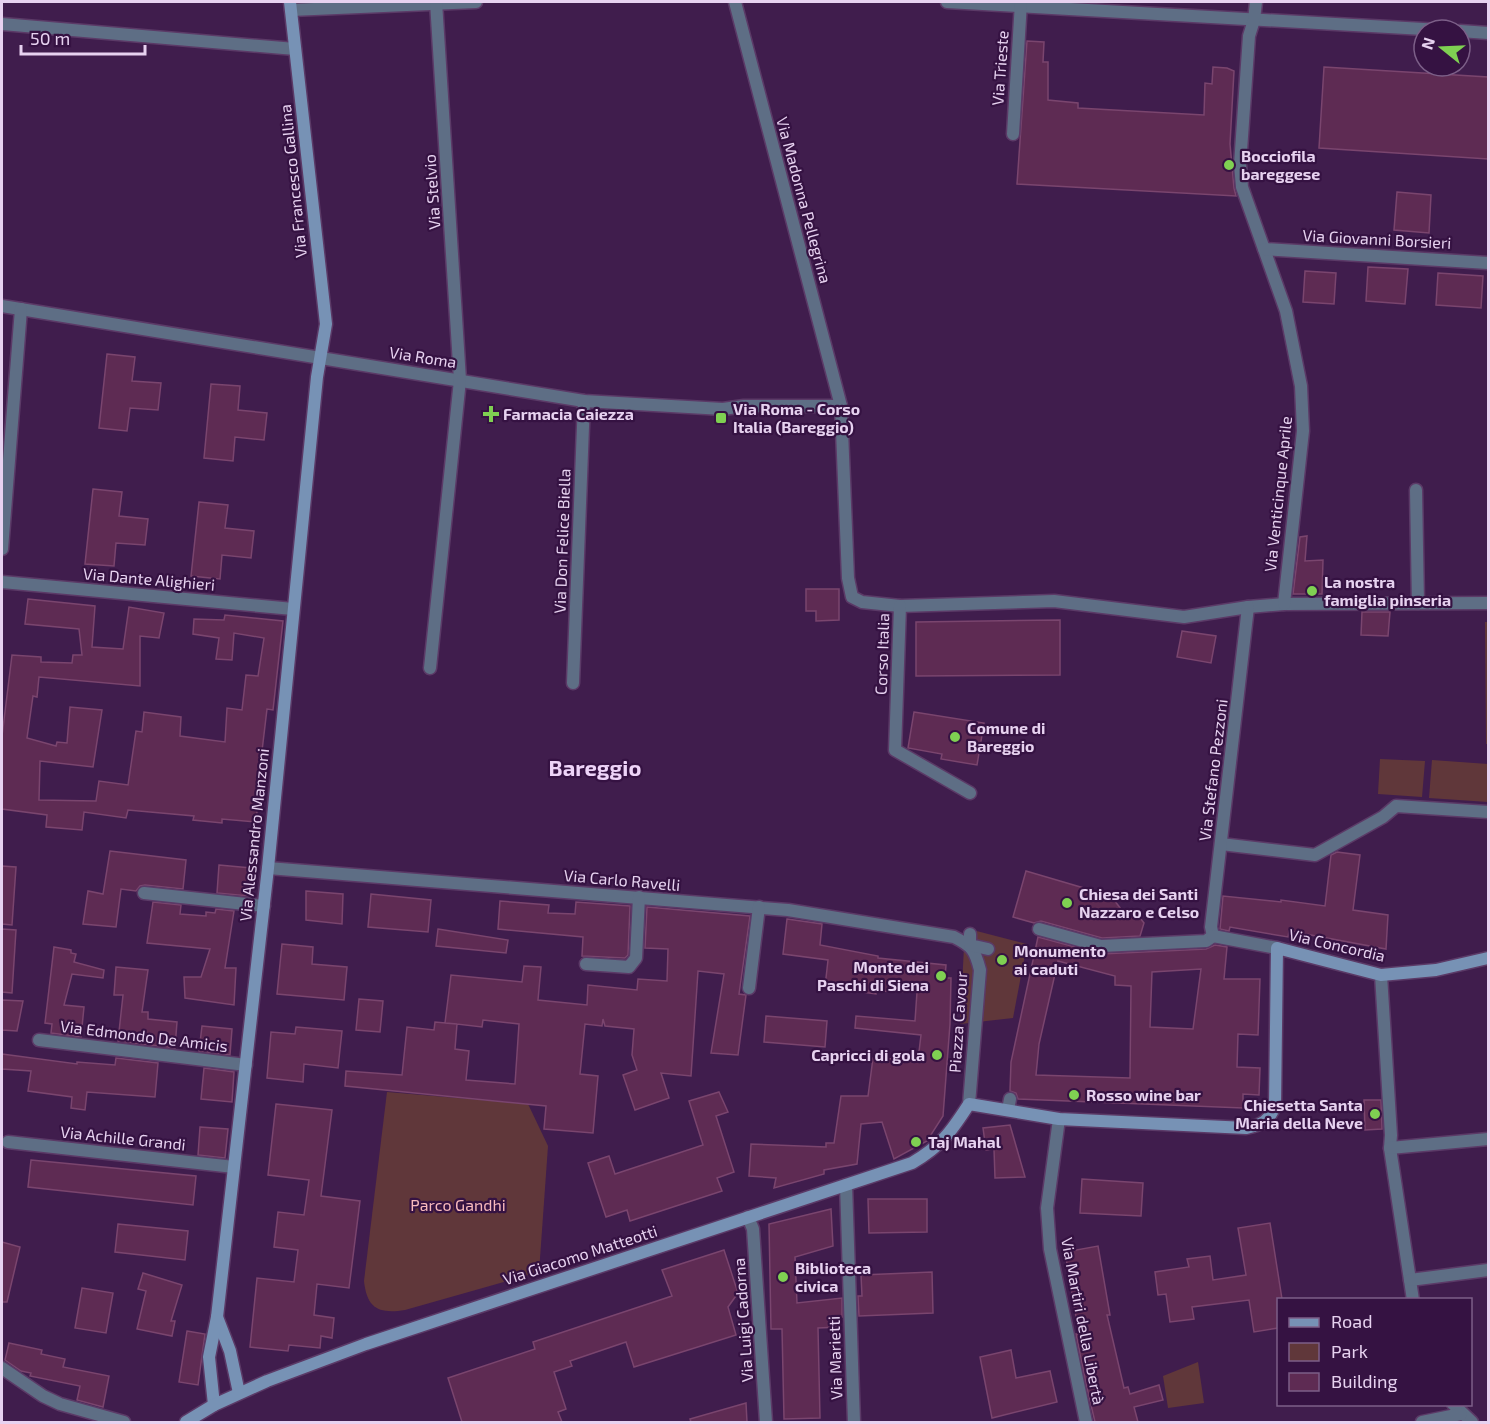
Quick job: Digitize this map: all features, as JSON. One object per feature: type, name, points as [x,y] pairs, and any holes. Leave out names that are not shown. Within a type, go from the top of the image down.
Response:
[{"type":"street","name":"Via Stelvio","points":[[430,668],[460,380],[436,2]]},
{"type":"street","points":[[291,6],[476,2]]},
{"type":"street","name":"Via Madonna Pellegrina","points":[[735,2],[841,406]]},
{"type":"street","points":[[947,2],[1021,3],[1254,20],[1412,28]]},
{"type":"street","name":"Via Venticinque Aprile","points":[[1256,2],[1249,36],[1240,165],[1242,187],[1286,311],[1304,411],[1284,604]]},
{"type":"street","name":"Via Trieste","points":[[1013,134],[1021,3]]},
{"type":"street","name":"Via Francesco Gallina","points":[[291,6],[326,324],[320,357]]},
{"type":"street","points":[[2,24],[295,49]]},
{"type":"street","points":[[1472,32],[1488,33]]},
{"type":"street","name":"Via Giovanni Borsieri","points":[[1264,249],[1488,262]]},
{"type":"street","name":"Via Roma","points":[[2,306],[584,401],[723,409],[744,406],[841,406]]},
{"type":"street","points":[[2,549],[21,309]]},
{"type":"street","name":"Via Alessandro Manzoni","points":[[214,1405],[209,1357],[217,1317],[264,906],[292,609],[320,357]]},
{"type":"street","name":"Via Don Felice Biella","points":[[573,683],[584,401]]},
{"type":"street","name":"Corso Italia","points":[[841,406],[848,578],[852,597],[862,602],[900,606],[895,750],[970,793]]},
{"type":"street","points":[[1416,490],[1419,603]]},
{"type":"street","name":"Via Dante Alighieri","points":[[2,582],[292,609]]},
{"type":"street","points":[[900,606],[1054,601],[1184,617],[1284,604],[1488,603]]},
{"type":"street","name":"Via Stefano Pezzoni","points":[[1213,936],[1211,927],[1248,607]]},
{"type":"street","points":[[1221,844],[1315,855],[1383,817],[1389,809],[1396,806],[1488,812]]},
{"type":"street","name":"Via Carlo Ravelli","points":[[268,868],[788,910],[970,940],[988,949]]},
{"type":"street","points":[[144,893],[264,906]]},
{"type":"street","points":[[585,964],[629,967],[634,963],[639,897]]},
{"type":"street","points":[[749,988],[759,908]]},
{"type":"street","points":[[1039,929],[1101,946],[1206,941],[1213,936]]},
{"type":"street","name":"Via Concordia","points":[[1213,936],[1277,948],[1381,975],[1436,970],[1488,958]]},
{"type":"street","name":"Piazza Cavour","points":[[969,1104],[978,1068],[980,970],[970,940]]},
{"type":"street","points":[[969,1104],[1009,1104],[1059,1119],[1246,1128],[1261,1125],[1270,1118],[1275,1106],[1277,948]]},
{"type":"street","points":[[1381,975],[1390,1148],[1413,1298]]},
{"type":"street","name":"Via Edmondo De Amicis","points":[[39,1040],[246,1065]]},
{"type":"street","name":"Via Giacomo Matteotti","points":[[186,1422],[238,1393],[278,1376],[411,1328],[912,1163],[934,1150],[958,1122],[969,1104]]},
{"type":"street","name":"Via Martiri della Libertà","points":[[1059,1119],[1047,1208],[1050,1250],[1086,1422]]},
{"type":"street","points":[[1390,1148],[1488,1139]]},
{"type":"street","name":"Via Achille Grandi","points":[[8,1142],[234,1167]]},
{"type":"street","name":"Via Marietti","points":[[846,1185],[854,1422]]},
{"type":"street","name":"Via Luigi Cadorna","points":[[748,1217],[753,1229],[766,1422]]},
{"type":"street","points":[[1410,1280],[1488,1270]]},
{"type":"street","name":"Via Alessandro Manzoni","points":[[217,1317],[230,1351],[238,1393]]},
{"type":"street","points":[[2,1368],[43,1396],[60,1404],[124,1422]]},
{"type":"street","points":[[1422,1422],[1457,1409],[1472,1422]]},
{"type":"green space","points":[[1485,622],[1488,622],[1488,744],[1486,744]]},
{"type":"green space","points":[[1380,759],[1425,761],[1422,797],[1378,794]]},
{"type":"green space","points":[[1432,760],[1488,764],[1488,802],[1429,798]]},
{"type":"green space","points":[[965,928],[1027,944],[1013,1018],[960,1024]]},
{"type":"green space","name":"Parco Gandhi","points":[[387,1092],[528,1104],[548,1146],[539,1272],[405,1310],[381,1310],[371,1304],[364,1281]]},
{"type":"green space","points":[[1198,1362],[1204,1403],[1168,1408],[1163,1376]]},
{"type":"building","points":[[1027,41],[1044,42],[1043,62],[1048,62],[1048,100],[1078,103],[1078,108],[1204,115],[1205,83],[1212,84],[1213,67],[1234,71],[1230,144],[1236,196],[1017,184]]},
{"type":"building","points":[[1324,67],[1412,72],[1412,78],[1488,77],[1488,159],[1319,148]]},
{"type":"building","points":[[1397,192],[1431,195],[1429,233],[1394,230]]},
{"type":"building","points":[[1368,267],[1408,269],[1405,304],[1366,301]]},
{"type":"building","points":[[1305,271],[1336,273],[1334,304],[1303,302]]},
{"type":"building","points":[[1438,273],[1483,276],[1481,308],[1436,305]]},
{"type":"building","points":[[107,354],[135,357],[132,381],[161,383],[158,410],[130,408],[127,431],[99,428]]},
{"type":"building","points":[[211,384],[240,386],[238,410],[267,413],[264,440],[235,437],[233,461],[204,458]]},
{"type":"building","points":[[93,489],[122,492],[119,516],[148,519],[145,545],[116,543],[114,566],[85,564]]},
{"type":"building","points":[[199,502],[228,505],[225,528],[254,531],[251,558],[222,555],[220,579],[191,576]]},
{"type":"building","points":[[1307,536],[1305,561],[1323,560],[1322,594],[1293,594],[1300,537]]},
{"type":"building","points":[[806,589],[839,589],[839,620],[816,621],[816,611],[806,611]]},
{"type":"building","points":[[28,599],[95,606],[92,647],[123,649],[129,607],[164,613],[159,638],[140,636],[140,686],[39,677],[37,697],[33,696],[27,738],[56,746],[57,742],[67,743],[70,707],[102,710],[93,767],[40,761],[39,800],[96,801],[99,781],[128,785],[136,731],[142,732],[144,712],[181,717],[180,736],[225,742],[227,708],[242,710],[246,675],[258,676],[264,638],[234,633],[232,660],[216,659],[219,638],[193,634],[194,619],[224,620],[225,615],[283,621],[273,710],[267,709],[262,751],[269,751],[266,780],[260,779],[256,822],[222,819],[222,823],[193,820],[194,816],[128,810],[126,818],[84,812],[82,830],[46,827],[47,815],[2,809],[2,736],[12,655],[41,657],[41,662],[72,663],[73,655],[82,655],[79,629],[25,624]]},
{"type":"building","points":[[1362,612],[1390,612],[1388,636],[1361,635]]},
{"type":"building","points":[[1060,620],[1060,675],[916,676],[916,622]]},
{"type":"building","points":[[1182,631],[1216,636],[1211,663],[1177,657]]},
{"type":"building","points":[[914,712],[984,723],[977,765],[941,759],[942,754],[908,748]]},
{"type":"building","points":[[110,851],[186,860],[183,889],[145,885],[140,886],[136,891],[121,889],[116,927],[83,924],[88,891],[103,894]]},
{"type":"building","points":[[1337,852],[1360,855],[1353,910],[1388,915],[1386,949],[1289,931],[1288,937],[1230,927],[1229,931],[1220,929],[1223,896],[1325,906],[1331,855]]},
{"type":"building","points":[[219,865],[251,868],[249,896],[217,893]]},
{"type":"building","points":[[2,866],[16,867],[12,925],[2,924]]},
{"type":"building","name":"Chiesa dei Santi Nazzaro e Celso","points":[[1026,871],[1111,896],[1121,909],[1137,914],[1144,923],[1140,936],[1102,938],[1041,921],[1034,923],[1013,917]]},
{"type":"building","points":[[306,891],[343,894],[342,924],[306,920]]},
{"type":"building","points":[[371,894],[431,900],[428,932],[368,927]]},
{"type":"building","points":[[500,901],[549,905],[548,913],[575,914],[576,902],[630,906],[628,955],[625,958],[582,956],[583,937],[498,929]]},
{"type":"building","points":[[153,902],[181,905],[180,914],[206,916],[206,912],[215,913],[216,909],[234,911],[225,968],[236,968],[234,1005],[185,998],[184,977],[201,977],[210,949],[147,943]]},
{"type":"building","points":[[647,907],[750,916],[739,994],[746,995],[738,1055],[711,1053],[724,974],[698,971],[691,1076],[661,1073],[669,1098],[635,1110],[623,1075],[637,1070],[632,1055],[634,1029],[605,1026],[603,1019],[602,1026],[585,1024],[580,1074],[598,1076],[593,1133],[544,1129],[546,1106],[345,1086],[346,1071],[402,1075],[407,1027],[434,1030],[435,1022],[445,1023],[451,975],[522,982],[524,966],[541,967],[538,1000],[587,1005],[588,985],[637,990],[638,979],[667,981],[668,949],[645,948]],"holes":[[[483,1020],[519,1024],[515,1084],[466,1080],[469,1051],[455,1049],[457,1024],[482,1027]]]},
{"type":"building","points":[[787,919],[822,924],[820,945],[878,956],[878,958],[946,965],[945,978],[951,978],[950,1024],[943,1116],[927,1141],[894,1159],[882,1122],[861,1124],[857,1164],[824,1170],[824,1174],[774,1188],[776,1178],[749,1176],[751,1144],[826,1147],[826,1143],[834,1143],[841,1096],[868,1096],[873,1058],[918,1060],[921,1035],[855,1028],[856,1016],[915,1021],[917,992],[876,991],[876,994],[825,987],[828,960],[783,954]]},
{"type":"building","points":[[2,929],[16,930],[12,993],[2,992]]},
{"type":"building","points":[[438,929],[508,940],[506,953],[436,946]]},
{"type":"building","points":[[1038,937],[1101,954],[1206,949],[1215,945],[1227,947],[1224,979],[1260,979],[1258,1035],[1238,1034],[1237,1067],[1260,1068],[1259,1095],[1243,1094],[1243,1108],[1018,1099],[1016,1093],[1010,1091],[1011,1062]],"holes":[[[1058,961],[1115,976],[1115,985],[1131,986],[1130,1078],[1036,1075],[1039,1044]],[[1201,969],[1193,1029],[1150,1027],[1152,972]]]},
{"type":"building","points":[[282,944],[313,947],[312,964],[347,967],[344,1000],[277,994]]},
{"type":"building","points":[[54,947],[71,950],[71,953],[76,954],[74,962],[104,970],[103,978],[72,974],[64,1005],[84,1007],[81,1037],[51,1033],[52,1024],[45,1023]]},
{"type":"building","points":[[116,967],[148,970],[142,1012],[148,1012],[148,1019],[177,1022],[175,1048],[118,1041],[123,995],[114,995]]},
{"type":"building","points":[[359,999],[383,1001],[380,1032],[356,1030]]},
{"type":"building","points":[[2,1000],[23,1001],[17,1031],[2,1030]]},
{"type":"building","points":[[766,1016],[827,1021],[825,1047],[764,1042]]},
{"type":"building","points":[[202,1026],[232,1029],[230,1055],[199,1051]]},
{"type":"building","points":[[296,1027],[342,1031],[338,1068],[304,1064],[303,1082],[267,1078],[271,1032],[295,1034]]},
{"type":"building","points":[[2,1054],[77,1064],[77,1062],[115,1065],[116,1058],[158,1063],[155,1097],[87,1092],[85,1110],[71,1108],[72,1097],[28,1091],[31,1071],[2,1069]]},
{"type":"building","points":[[204,1068],[234,1072],[232,1102],[201,1099]]},
{"type":"building","points":[[719,1092],[728,1112],[716,1116],[734,1172],[717,1178],[722,1191],[630,1221],[627,1210],[606,1217],[588,1163],[609,1156],[615,1174],[703,1145],[689,1101]]},
{"type":"building","name":"Chiesetta Santa Maria della Neve","points":[[1364,1100],[1381,1100],[1382,1129],[1365,1130]]},
{"type":"building","points":[[276,1104],[332,1110],[321,1196],[360,1201],[349,1288],[317,1284],[314,1315],[334,1318],[332,1338],[321,1336],[320,1348],[289,1345],[288,1351],[250,1347],[257,1278],[294,1282],[298,1250],[274,1247],[278,1212],[304,1215],[309,1180],[268,1175]]},
{"type":"building","points":[[1010,1125],[1025,1177],[995,1178],[994,1149],[986,1150],[983,1128]]},
{"type":"building","points":[[200,1127],[228,1129],[225,1158],[198,1155]]},
{"type":"building","points":[[31,1160],[196,1176],[193,1205],[28,1187]]},
{"type":"building","points":[[1082,1179],[1143,1183],[1141,1216],[1080,1213]]},
{"type":"building","points":[[868,1199],[927,1199],[927,1232],[869,1233]]},
{"type":"building","name":"Biblioteca civica","points":[[831,1209],[833,1246],[795,1257],[797,1303],[842,1298],[840,1327],[818,1328],[820,1418],[784,1419],[782,1329],[771,1329],[769,1224]]},
{"type":"building","points":[[1270,1223],[1282,1298],[1277,1298],[1277,1328],[1254,1332],[1249,1300],[1192,1307],[1194,1319],[1170,1322],[1166,1294],[1158,1295],[1155,1272],[1189,1267],[1187,1259],[1210,1256],[1213,1280],[1246,1275],[1238,1228]]},
{"type":"building","points":[[118,1224],[188,1231],[185,1260],[115,1252]]},
{"type":"building","points":[[2,1242],[20,1247],[7,1302],[2,1302]]},
{"type":"building","points":[[1098,1246],[1110,1315],[1107,1315],[1124,1388],[1128,1387],[1130,1394],[1159,1385],[1163,1400],[1134,1407],[1138,1422],[1095,1422],[1086,1384],[1076,1334],[1079,1334],[1065,1252]]},
{"type":"building","points":[[724,1250],[738,1293],[728,1307],[736,1335],[634,1367],[626,1342],[570,1361],[572,1366],[554,1372],[566,1409],[558,1412],[562,1422],[462,1422],[448,1378],[535,1349],[533,1342],[672,1296],[662,1270]]},
{"type":"building","points":[[932,1272],[933,1313],[859,1316],[858,1296],[862,1296],[861,1275]]},
{"type":"building","points":[[143,1273],[182,1285],[171,1321],[175,1321],[172,1336],[137,1329],[146,1291],[138,1289]]},
{"type":"building","points":[[82,1288],[113,1293],[106,1333],[75,1328]]},
{"type":"building","points":[[187,1331],[205,1334],[198,1385],[179,1382]]},
{"type":"building","points":[[9,1343],[42,1350],[41,1354],[65,1359],[63,1367],[109,1376],[103,1407],[77,1400],[80,1386],[30,1376],[31,1373],[21,1371],[5,1360]]},
{"type":"building","points":[[1011,1350],[1016,1378],[1050,1371],[1057,1402],[992,1418],[980,1357]]},
{"type":"building","points":[[746,1403],[747,1422],[691,1422],[690,1419]]},
{"type":"place","name":"Bocciofila bareggese","points":[[1229,165]]},
{"type":"place","name":"Farmacia Caiezza","points":[[491,414]]},
{"type":"place","name":"Via Roma - Corso Italia (Bareggio)","points":[[721,418]]},
{"type":"place","name":"La nostra famiglia pinseria","points":[[1312,591]]},
{"type":"place","name":"Comune di Bareggio","points":[[955,737]]},
{"type":"place","name":"Chiesa dei Santi Nazzaro e Celso","points":[[1067,903]]},
{"type":"place","name":"Monumento ai caduti","points":[[1002,960]]},
{"type":"place","name":"Monte dei Paschi di Siena","points":[[941,976]]},
{"type":"place","name":"Capricci di gola","points":[[937,1055]]},
{"type":"place","name":"Rosso wine bar","points":[[1074,1095]]},
{"type":"place","name":"Chiesetta Santa Maria della Neve","points":[[1375,1114]]},
{"type":"place","name":"Taj Mahal","points":[[916,1142]]},
{"type":"place","name":"Biblioteca civica","points":[[783,1277]]},
{"type":"district","name":"Bareggio","points":[[595,768]]}]
